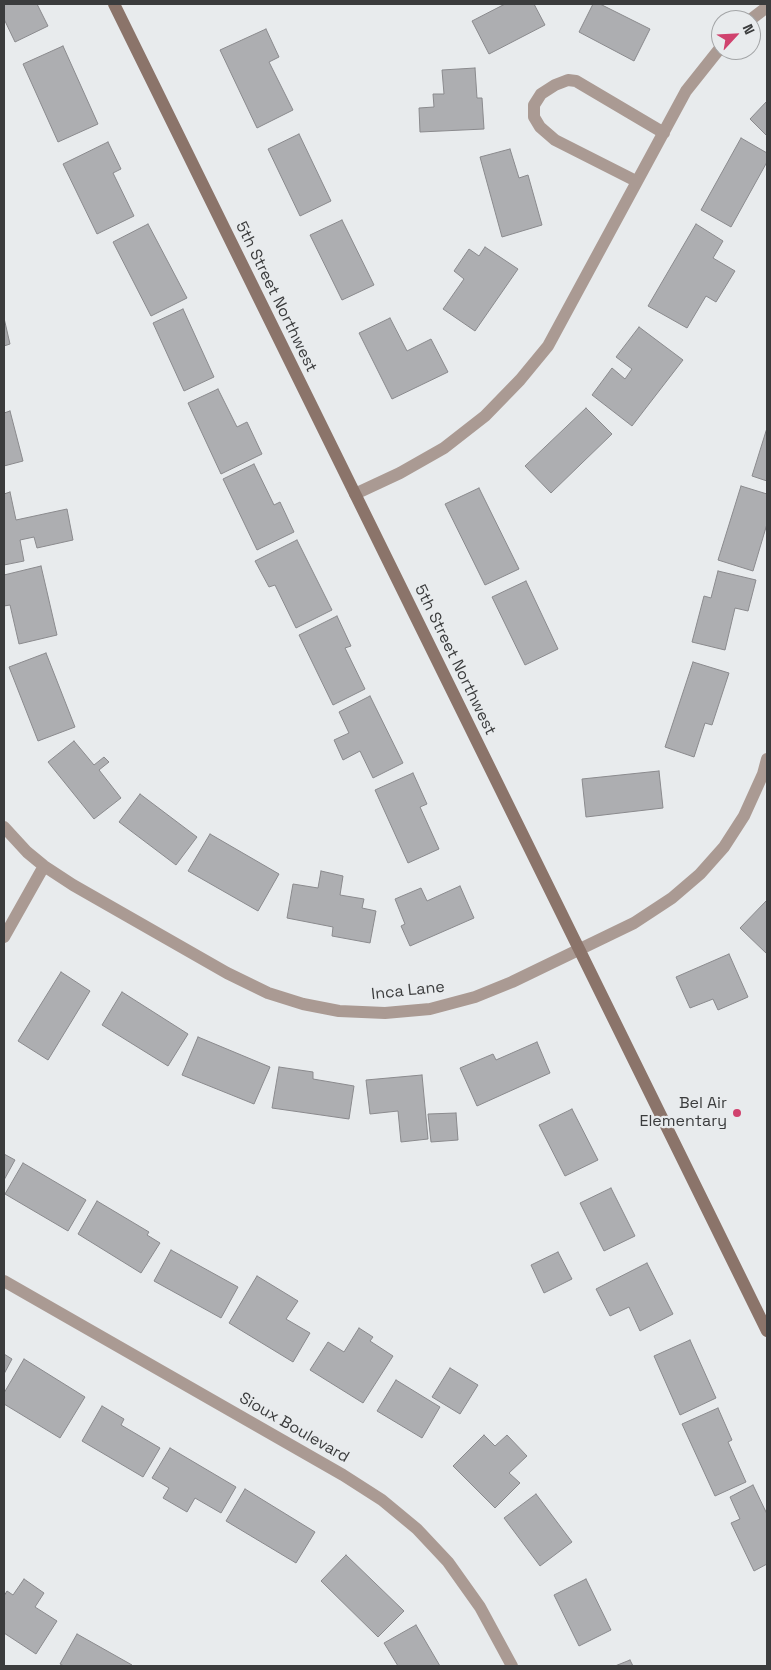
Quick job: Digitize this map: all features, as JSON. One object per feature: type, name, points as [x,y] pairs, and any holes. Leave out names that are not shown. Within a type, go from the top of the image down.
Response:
[{"type":"street","name":"5th Street Northwest","points":[[114,4],[767,1331]]},
{"type":"street","points":[[355,494],[400,473],[444,448],[485,416],[520,380],[548,346],[686,91],[711,60]]},
{"type":"street","points":[[636,181],[555,140],[540,127],[534,117],[534,105],[540,94],[568,80],[576,81],[664,133]]},
{"type":"street","name":"Inca Lane","points":[[4,827],[27,852],[44,866],[82,890],[227,973],[268,993],[303,1004],[339,1011],[403,1012],[430,1009],[475,997],[512,982],[634,923],[672,898],[700,874],[724,847],[744,816],[763,774],[767,760]]},
{"type":"street","points":[[4,937],[44,866]]},
{"type":"street","name":"Sioux Boulevard","points":[[4,1280],[343,1475],[382,1500],[416,1529],[448,1562],[480,1607],[512,1666]]},
{"type":"building","points":[[4,4],[37,4],[48,26],[15,42],[4,19]]},
{"type":"building","points":[[505,4],[534,4],[545,25],[489,54],[472,21]]},
{"type":"building","points":[[593,4],[600,4],[650,29],[634,61],[579,32]]},
{"type":"building","points":[[266,29],[279,57],[269,62],[293,110],[257,128],[220,50]]},
{"type":"building","points":[[63,46],[98,124],[58,142],[23,64]]},
{"type":"building","points":[[475,68],[477,98],[482,98],[484,129],[420,132],[419,108],[434,107],[433,94],[444,94],[442,70]]},
{"type":"building","points":[[767,101],[767,136],[750,119]]},
{"type":"building","points":[[299,134],[331,201],[300,216],[268,149]]},
{"type":"building","points":[[741,138],[767,153],[767,162],[731,227],[701,210]]},
{"type":"building","points":[[108,142],[121,169],[113,173],[134,216],[97,234],[63,164]]},
{"type":"building","points":[[510,149],[519,178],[528,175],[542,225],[502,237],[480,157]]},
{"type":"building","points":[[342,220],[374,285],[342,300],[310,235]]},
{"type":"building","points":[[148,224],[187,298],[151,316],[113,242]]},
{"type":"building","points":[[696,224],[723,241],[713,258],[735,271],[716,302],[706,296],[687,328],[648,306]]},
{"type":"building","points":[[485,247],[518,269],[475,331],[443,309],[464,279],[454,271],[469,249],[479,256]]},
{"type":"building","points":[[183,309],[214,377],[184,391],[153,323]]},
{"type":"building","points":[[4,318],[10,344],[4,346]]},
{"type":"building","points":[[390,318],[407,351],[431,339],[448,372],[392,399],[359,333]]},
{"type":"building","points":[[639,327],[683,360],[632,426],[592,395],[612,368],[625,379],[632,369],[616,357]]},
{"type":"building","points":[[218,389],[237,427],[247,422],[262,454],[221,474],[188,403]]},
{"type":"building","points":[[586,408],[612,434],[551,493],[525,466]]},
{"type":"building","points":[[10,411],[23,461],[4,466],[4,413]]},
{"type":"building","points":[[767,428],[767,481],[752,476]]},
{"type":"building","points":[[254,464],[274,505],[280,502],[294,532],[257,550],[223,479]]},
{"type":"building","points":[[741,486],[767,494],[767,524],[753,571],[718,560]]},
{"type":"building","points":[[479,488],[519,569],[485,585],[445,504]]},
{"type":"building","points":[[10,492],[16,520],[67,509],[73,540],[37,548],[34,537],[20,540],[24,561],[4,565],[4,494]]},
{"type":"building","points":[[297,540],[332,610],[296,628],[275,585],[269,587],[255,561]]},
{"type":"building","points":[[41,566],[57,635],[19,644],[10,605],[4,606],[4,575]]},
{"type":"building","points":[[718,571],[756,580],[748,611],[735,608],[725,650],[692,642],[704,596],[711,598]]},
{"type":"building","points":[[526,581],[558,649],[525,665],[492,597]]},
{"type":"building","points":[[337,616],[351,646],[345,648],[365,689],[333,705],[299,635]]},
{"type":"building","points":[[46,653],[75,727],[38,741],[9,667]]},
{"type":"building","points":[[693,662],[729,673],[712,725],[705,723],[694,757],[665,747]]},
{"type":"building","points":[[370,696],[403,763],[373,778],[360,751],[343,760],[334,740],[349,733],[339,712]]},
{"type":"building","points":[[74,741],[94,765],[104,757],[109,762],[99,770],[121,798],[94,819],[48,762]]},
{"type":"building","points":[[659,771],[663,808],[586,817],[582,779]]},
{"type":"building","points":[[413,773],[427,804],[420,807],[439,849],[408,863],[375,790]]},
{"type":"building","points":[[140,794],[197,837],[176,865],[119,822]]},
{"type":"building","points":[[210,834],[279,874],[258,911],[188,871]]},
{"type":"building","points":[[321,871],[343,876],[340,895],[364,899],[362,908],[376,911],[370,943],[332,936],[333,927],[287,918],[293,884],[318,888]]},
{"type":"building","points":[[460,886],[474,918],[410,946],[401,926],[405,924],[395,899],[421,888],[427,901]]},
{"type":"building","points":[[767,900],[767,954],[740,928]]},
{"type":"building","points":[[729,954],[748,997],[718,1010],[713,999],[690,1008],[676,977]]},
{"type":"building","points":[[61,972],[90,991],[48,1060],[18,1041]]},
{"type":"building","points":[[122,992],[188,1034],[168,1066],[102,1025]]},
{"type":"building","points":[[198,1037],[270,1067],[254,1104],[182,1075]]},
{"type":"building","points":[[537,1042],[550,1073],[477,1106],[460,1068],[493,1054],[496,1060]]},
{"type":"building","points":[[279,1067],[313,1072],[313,1079],[354,1086],[349,1119],[272,1108]]},
{"type":"building","points":[[422,1075],[428,1139],[401,1142],[398,1111],[370,1114],[366,1080]]},
{"type":"building","points":[[572,1109],[598,1160],[565,1176],[539,1125]]},
{"type":"building","points":[[456,1113],[458,1140],[431,1142],[428,1114]]},
{"type":"building","points":[[4,1154],[15,1160],[4,1180]]},
{"type":"building","points":[[23,1163],[86,1200],[68,1231],[5,1194]]},
{"type":"building","points":[[611,1188],[635,1236],[604,1251],[580,1203]]},
{"type":"building","points":[[97,1201],[149,1232],[147,1235],[160,1243],[141,1273],[78,1234]]},
{"type":"building","points":[[171,1250],[238,1287],[221,1318],[154,1281]]},
{"type":"building","points":[[558,1252],[572,1279],[544,1293],[531,1265]]},
{"type":"building","points":[[647,1263],[673,1314],[640,1331],[629,1307],[610,1316],[596,1289]]},
{"type":"building","points":[[257,1276],[298,1301],[286,1319],[310,1333],[293,1362],[229,1323]]},
{"type":"building","points":[[359,1328],[373,1337],[370,1341],[393,1356],[363,1403],[310,1370],[328,1342],[344,1352]]},
{"type":"building","points":[[690,1340],[716,1398],[680,1415],[654,1356]]},
{"type":"building","points":[[4,1354],[12,1359],[4,1374]]},
{"type":"building","points":[[24,1359],[85,1397],[60,1438],[4,1404],[4,1393]]},
{"type":"building","points":[[450,1368],[478,1385],[460,1414],[432,1397]]},
{"type":"building","points":[[396,1380],[440,1407],[422,1438],[377,1411]]},
{"type":"building","points":[[102,1406],[124,1419],[121,1425],[160,1448],[143,1477],[82,1441]]},
{"type":"building","points":[[718,1408],[732,1440],[728,1442],[746,1482],[715,1496],[682,1424]]},
{"type":"building","points":[[484,1435],[495,1446],[507,1435],[527,1456],[509,1473],[520,1483],[495,1508],[453,1466]]},
{"type":"building","points":[[170,1448],[236,1487],[221,1513],[195,1498],[187,1512],[163,1498],[169,1488],[152,1478]]},
{"type":"building","points":[[753,1485],[767,1514],[767,1564],[754,1571],[731,1523],[740,1519],[730,1497]]},
{"type":"building","points":[[245,1489],[315,1532],[296,1563],[226,1521]]},
{"type":"building","points":[[536,1494],[572,1542],[540,1566],[504,1518]]},
{"type":"building","points":[[346,1555],[404,1611],[378,1637],[321,1581]]},
{"type":"building","points":[[24,1579],[44,1593],[35,1607],[57,1621],[36,1654],[4,1633],[4,1596],[7,1591],[13,1595]]},
{"type":"building","points":[[586,1579],[611,1630],[579,1646],[554,1595]]},
{"type":"building","points":[[416,1625],[440,1666],[398,1666],[384,1643]]},
{"type":"building","points":[[77,1634],[132,1666],[64,1666],[60,1664]]},
{"type":"building","points":[[630,1660],[633,1666],[615,1666]]},
{"type":"place","name":"Bel Air Elementary","points":[[737,1113]]}]
